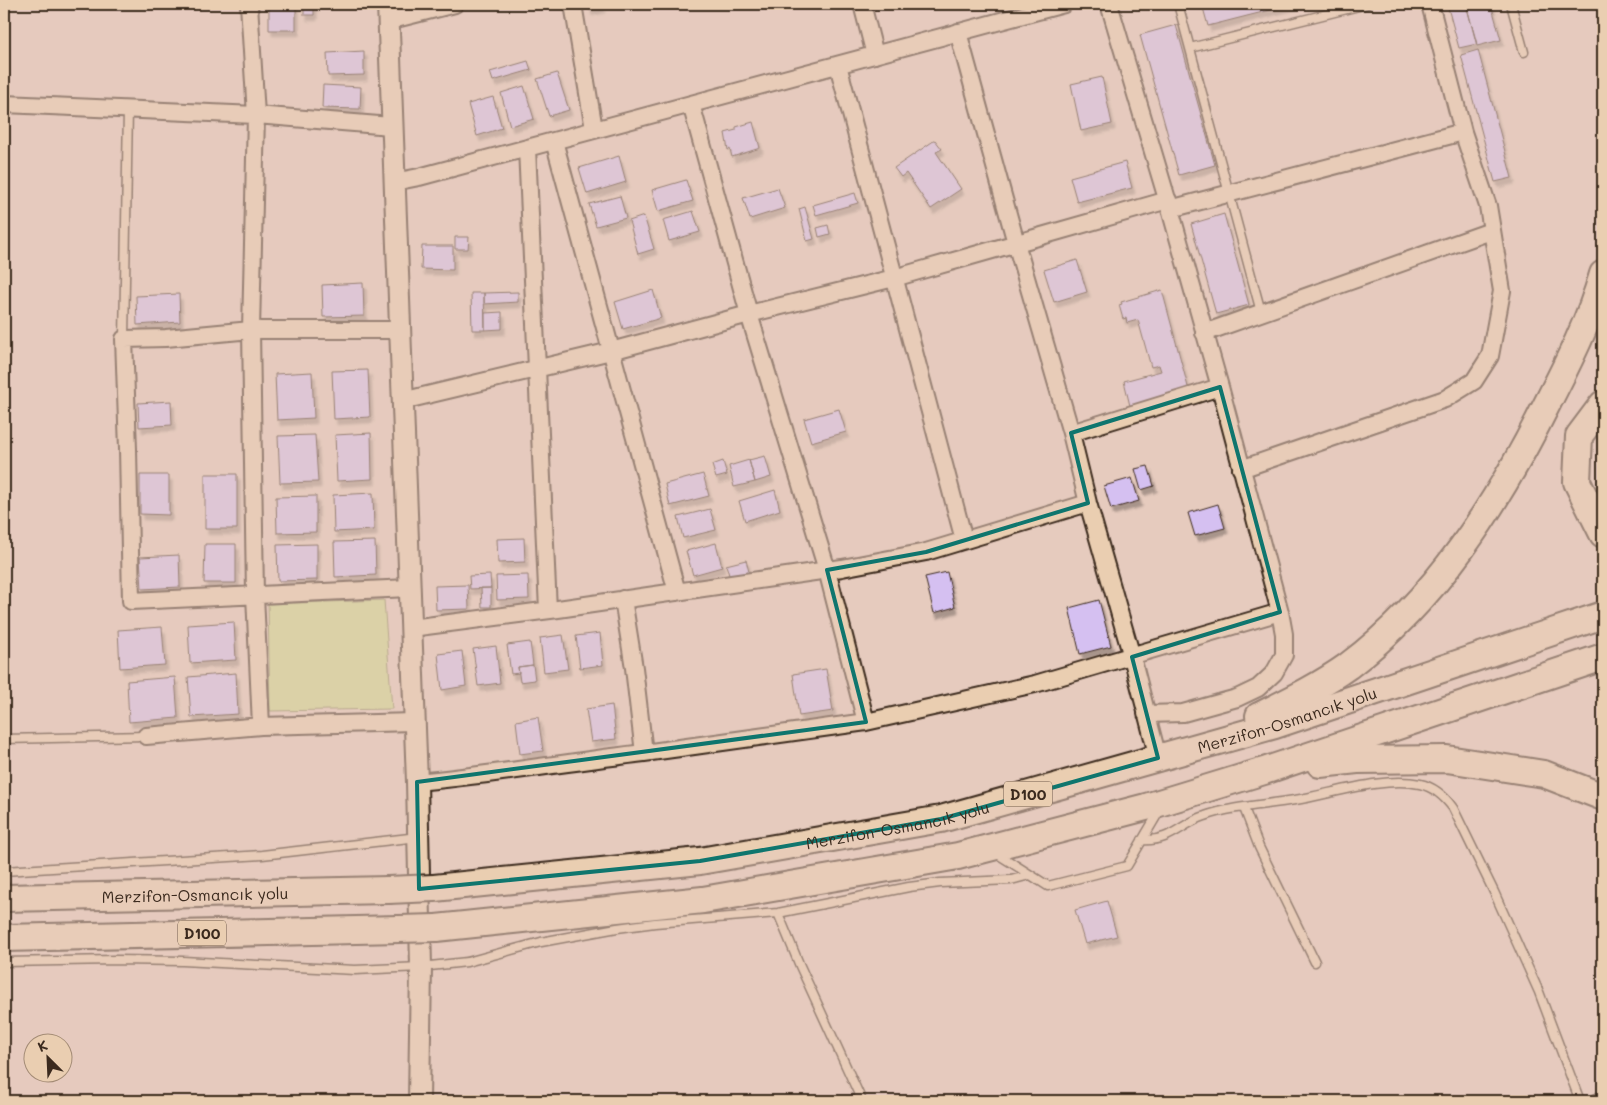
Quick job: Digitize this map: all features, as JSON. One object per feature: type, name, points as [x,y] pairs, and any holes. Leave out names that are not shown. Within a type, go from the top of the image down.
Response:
[{"type":"highway","points":[[1203,745],[1308,691],[1347,666],[1384,636],[1439,578],[1481,522],[1524,451],[1579,340],[1603,274]]},
{"type":"highway","points":[[1603,404],[1579,436],[1577,482],[1603,534]]},
{"type":"highway","name":"Merzifon-Osmancık yolu","points":[[4,898],[434,888],[700,861],[932,820],[1275,725],[1603,615]]},
{"type":"highway","name":"D100","points":[[4,938],[436,928],[703,900],[958,856],[1165,801],[1264,771],[1603,657]]},
{"type":"highway","points":[[1264,771],[1357,760],[1447,759],[1544,774],[1603,797]]},
{"type":"street","points":[[249,4],[256,115],[250,330],[255,595],[261,726]]},
{"type":"street","points":[[421,1099],[421,967],[417,782],[388,13],[455,4]]},
{"type":"street","points":[[573,4],[594,129]]},
{"type":"street","points":[[862,4],[875,55]]},
{"type":"street","points":[[394,182],[420,177],[1064,4]]},
{"type":"street","points":[[1109,4],[1169,205],[1220,387],[1280,612],[1284,634],[1284,655],[1274,673],[1258,688],[1237,698],[1183,713],[1146,714]]},
{"type":"street","points":[[1242,469],[1445,399],[1474,381],[1490,356],[1502,291],[1488,206],[1463,132],[1430,4]]},
{"type":"street","points":[[958,32],[1071,433],[1088,503],[1132,657],[1158,758]]},
{"type":"street","points":[[838,64],[964,540]]},
{"type":"street","points":[[4,104],[256,115],[392,126]]},
{"type":"street","points":[[692,104],[749,314],[827,570],[866,722]]},
{"type":"street","points":[[402,401],[611,351],[894,278],[1016,243],[1169,205],[1229,194],[1463,132]]},
{"type":"street","points":[[554,141],[677,592]]},
{"type":"street","points":[[527,148],[548,610]]},
{"type":"street","points":[[1204,333],[1491,231]]},
{"type":"street","points":[[399,330],[250,330],[166,338],[124,339],[131,601],[409,588]]},
{"type":"street","points":[[1071,433],[1220,387]]},
{"type":"street","points":[[411,628],[827,570],[926,552],[1088,503]]},
{"type":"street","points":[[623,599],[634,668],[644,753]]},
{"type":"street","points":[[417,782],[468,777],[866,722],[1035,684],[1280,612]]},
{"type":"street","points":[[146,736],[261,726],[414,722]]},
{"type":"lane","points":[[1178,4],[1260,312]]},
{"type":"lane","points":[[1190,48],[1366,4]]},
{"type":"lane","points":[[1511,4],[1524,52]]},
{"type":"lane","points":[[124,339],[128,109]]},
{"type":"lane","points":[[4,739],[146,736]]},
{"type":"lane","points":[[1142,840],[1159,840],[1168,837],[1193,821],[1216,812],[1384,784],[1419,784],[1427,786],[1448,801],[1457,816],[1539,992],[1580,1101]]},
{"type":"lane","points":[[988,848],[1048,886],[1127,866],[1165,801]]},
{"type":"lane","points":[[1244,808],[1259,847],[1316,962]]},
{"type":"lane","points":[[4,871],[262,854],[418,837]]},
{"type":"lane","points":[[4,962],[174,961],[355,970],[421,967],[467,962],[551,940],[617,928],[778,913],[909,887],[940,883],[1011,880],[1030,875]]},
{"type":"lane","points":[[778,913],[800,966],[862,1101]]},
{"type":"lane","points":[[1591,1101],[1603,1095]]},
{"type":"highlighted area","points":[[1220,387],[1280,612],[1132,657],[1158,758],[941,819],[700,861],[419,889],[417,782],[866,722],[827,570],[926,552],[1088,503],[1071,433]]},
{"type":"green space","points":[[384,600],[392,709],[270,711],[268,604]]},
{"type":"building","points":[[269,4],[296,4],[296,30],[269,30]]},
{"type":"building","points":[[304,4],[314,4],[314,15],[304,15]]},
{"type":"building","points":[[588,4],[601,4],[602,7],[589,10]]},
{"type":"building","points":[[1202,4],[1294,4],[1208,26]]},
{"type":"building","points":[[1447,4],[1466,4],[1477,44],[1459,48]]},
{"type":"building","points":[[1466,4],[1491,4],[1501,40],[1477,46]]},
{"type":"building","points":[[1176,25],[1215,165],[1179,175],[1140,35]]},
{"type":"building","points":[[1478,50],[1512,178],[1495,182],[1461,55]]},
{"type":"building","points":[[364,51],[364,75],[328,76],[327,53]]},
{"type":"building","points":[[528,61],[531,70],[493,81],[490,72]]},
{"type":"building","points":[[557,73],[569,110],[549,116],[537,79]]},
{"type":"building","points":[[1102,77],[1112,124],[1081,131],[1071,84]]},
{"type":"building","points":[[323,85],[361,87],[360,109],[322,108]]},
{"type":"building","points":[[524,86],[534,119],[510,126],[501,93]]},
{"type":"building","points":[[493,97],[502,128],[477,136],[468,104]]},
{"type":"building","points":[[753,122],[760,148],[732,157],[730,149],[728,150],[725,133],[736,130],[736,127]]},
{"type":"building","points":[[935,140],[942,149],[936,152],[961,189],[931,209],[906,173],[901,177],[894,168]]},
{"type":"building","points":[[619,156],[626,182],[587,194],[579,168]]},
{"type":"building","points":[[1125,162],[1132,188],[1077,202],[1070,177]]},
{"type":"building","points":[[686,180],[693,201],[658,211],[652,190]]},
{"type":"building","points":[[778,188],[785,208],[750,219],[743,198]]},
{"type":"building","points":[[855,193],[858,203],[816,215],[813,205]]},
{"type":"building","points":[[620,196],[626,218],[596,226],[589,204]]},
{"type":"building","points":[[805,207],[814,239],[807,241],[799,209]]},
{"type":"building","points":[[693,211],[700,232],[669,241],[663,220]]},
{"type":"building","points":[[1224,214],[1249,305],[1216,314],[1191,224]]},
{"type":"building","points":[[644,216],[654,249],[638,254],[629,221]]},
{"type":"building","points":[[828,225],[830,234],[819,237],[817,228]]},
{"type":"building","points":[[455,237],[469,237],[468,249],[455,249]]},
{"type":"building","points":[[422,246],[453,246],[453,270],[421,269]]},
{"type":"building","points":[[1077,260],[1087,292],[1054,302],[1044,270]]},
{"type":"building","points":[[363,283],[364,316],[323,317],[322,285]]},
{"type":"building","points":[[653,290],[661,318],[623,329],[615,302]]},
{"type":"building","points":[[1162,290],[1188,387],[1184,395],[1131,410],[1124,381],[1161,371],[1159,365],[1151,367],[1138,320],[1127,323],[1126,318],[1123,319],[1119,305],[1122,304],[1121,302]]},
{"type":"building","points":[[518,292],[518,302],[484,304],[484,293]]},
{"type":"building","points":[[471,293],[484,293],[485,330],[472,330]]},
{"type":"building","points":[[179,294],[180,322],[137,325],[136,296]]},
{"type":"building","points":[[502,312],[502,329],[485,330],[485,313]]},
{"type":"building","points":[[368,370],[370,417],[334,419],[332,371]]},
{"type":"building","points":[[312,372],[314,418],[277,420],[275,374]]},
{"type":"building","points":[[171,401],[172,425],[139,427],[138,403]]},
{"type":"building","points":[[839,409],[846,432],[811,442],[804,419]]},
{"type":"building","points":[[371,433],[372,479],[337,481],[335,435]]},
{"type":"building","points":[[315,435],[318,482],[280,483],[278,436]]},
{"type":"building","points":[[765,456],[771,477],[755,482],[749,460]]},
{"type":"building","points":[[749,460],[755,482],[734,487],[729,466]]},
{"type":"building","points":[[723,461],[727,475],[716,478],[712,465]]},
{"type":"building","points":[[1148,466],[1154,486],[1141,490],[1135,469]]},
{"type":"building","points":[[205,474],[237,474],[237,529],[205,529]]},
{"type":"building","points":[[703,474],[709,496],[670,506],[665,484]]},
{"type":"building","points":[[140,475],[169,475],[169,515],[140,514]]},
{"type":"building","points":[[1132,478],[1139,501],[1111,509],[1104,486]]},
{"type":"building","points":[[775,490],[780,510],[745,521],[739,501]]},
{"type":"building","points":[[373,493],[374,530],[334,532],[333,495]]},
{"type":"building","points":[[316,496],[316,532],[277,533],[276,497]]},
{"type":"building","points":[[1218,504],[1225,528],[1195,536],[1188,513]]},
{"type":"building","points":[[710,509],[716,530],[683,538],[678,517]]},
{"type":"building","points":[[524,538],[525,562],[498,563],[497,539]]},
{"type":"building","points":[[375,541],[376,575],[335,577],[334,542]]},
{"type":"building","points":[[716,543],[722,567],[693,575],[686,551]]},
{"type":"building","points":[[205,544],[236,544],[236,583],[204,583]]},
{"type":"building","points":[[317,544],[317,580],[278,581],[277,545]]},
{"type":"building","points":[[179,555],[180,587],[142,589],[140,557]]},
{"type":"building","points":[[746,560],[749,572],[730,578],[726,565]]},
{"type":"building","points":[[947,572],[955,607],[934,613],[925,577]]},
{"type":"building","points":[[490,575],[491,588],[470,589],[469,576]]},
{"type":"building","points":[[528,575],[529,599],[497,600],[496,576]]},
{"type":"building","points":[[468,585],[469,609],[436,610],[435,586]]},
{"type":"building","points":[[481,588],[491,588],[491,607],[482,607]]},
{"type":"building","points":[[1099,600],[1111,646],[1080,654],[1069,608]]},
{"type":"building","points":[[234,622],[236,660],[190,663],[188,625]]},
{"type":"building","points":[[162,627],[165,665],[120,668],[118,630]]},
{"type":"building","points":[[600,633],[603,665],[580,668],[576,636]]},
{"type":"building","points":[[563,635],[568,669],[544,672],[540,638]]},
{"type":"building","points":[[530,642],[533,665],[518,667],[519,673],[511,674],[507,645]]},
{"type":"building","points":[[496,646],[500,683],[478,686],[473,649]]},
{"type":"building","points":[[462,651],[466,686],[442,690],[438,654]]},
{"type":"building","points":[[533,665],[535,680],[520,682],[518,667]]},
{"type":"building","points":[[826,669],[833,711],[799,716],[793,674]]},
{"type":"building","points":[[236,673],[238,714],[191,717],[188,677]]},
{"type":"building","points":[[175,677],[178,718],[129,722],[127,681]]},
{"type":"building","points":[[612,705],[616,739],[591,742],[586,709]]},
{"type":"building","points":[[538,717],[543,751],[520,754],[516,721]]},
{"type":"building","points":[[1107,901],[1117,936],[1085,944],[1075,910]]}]
